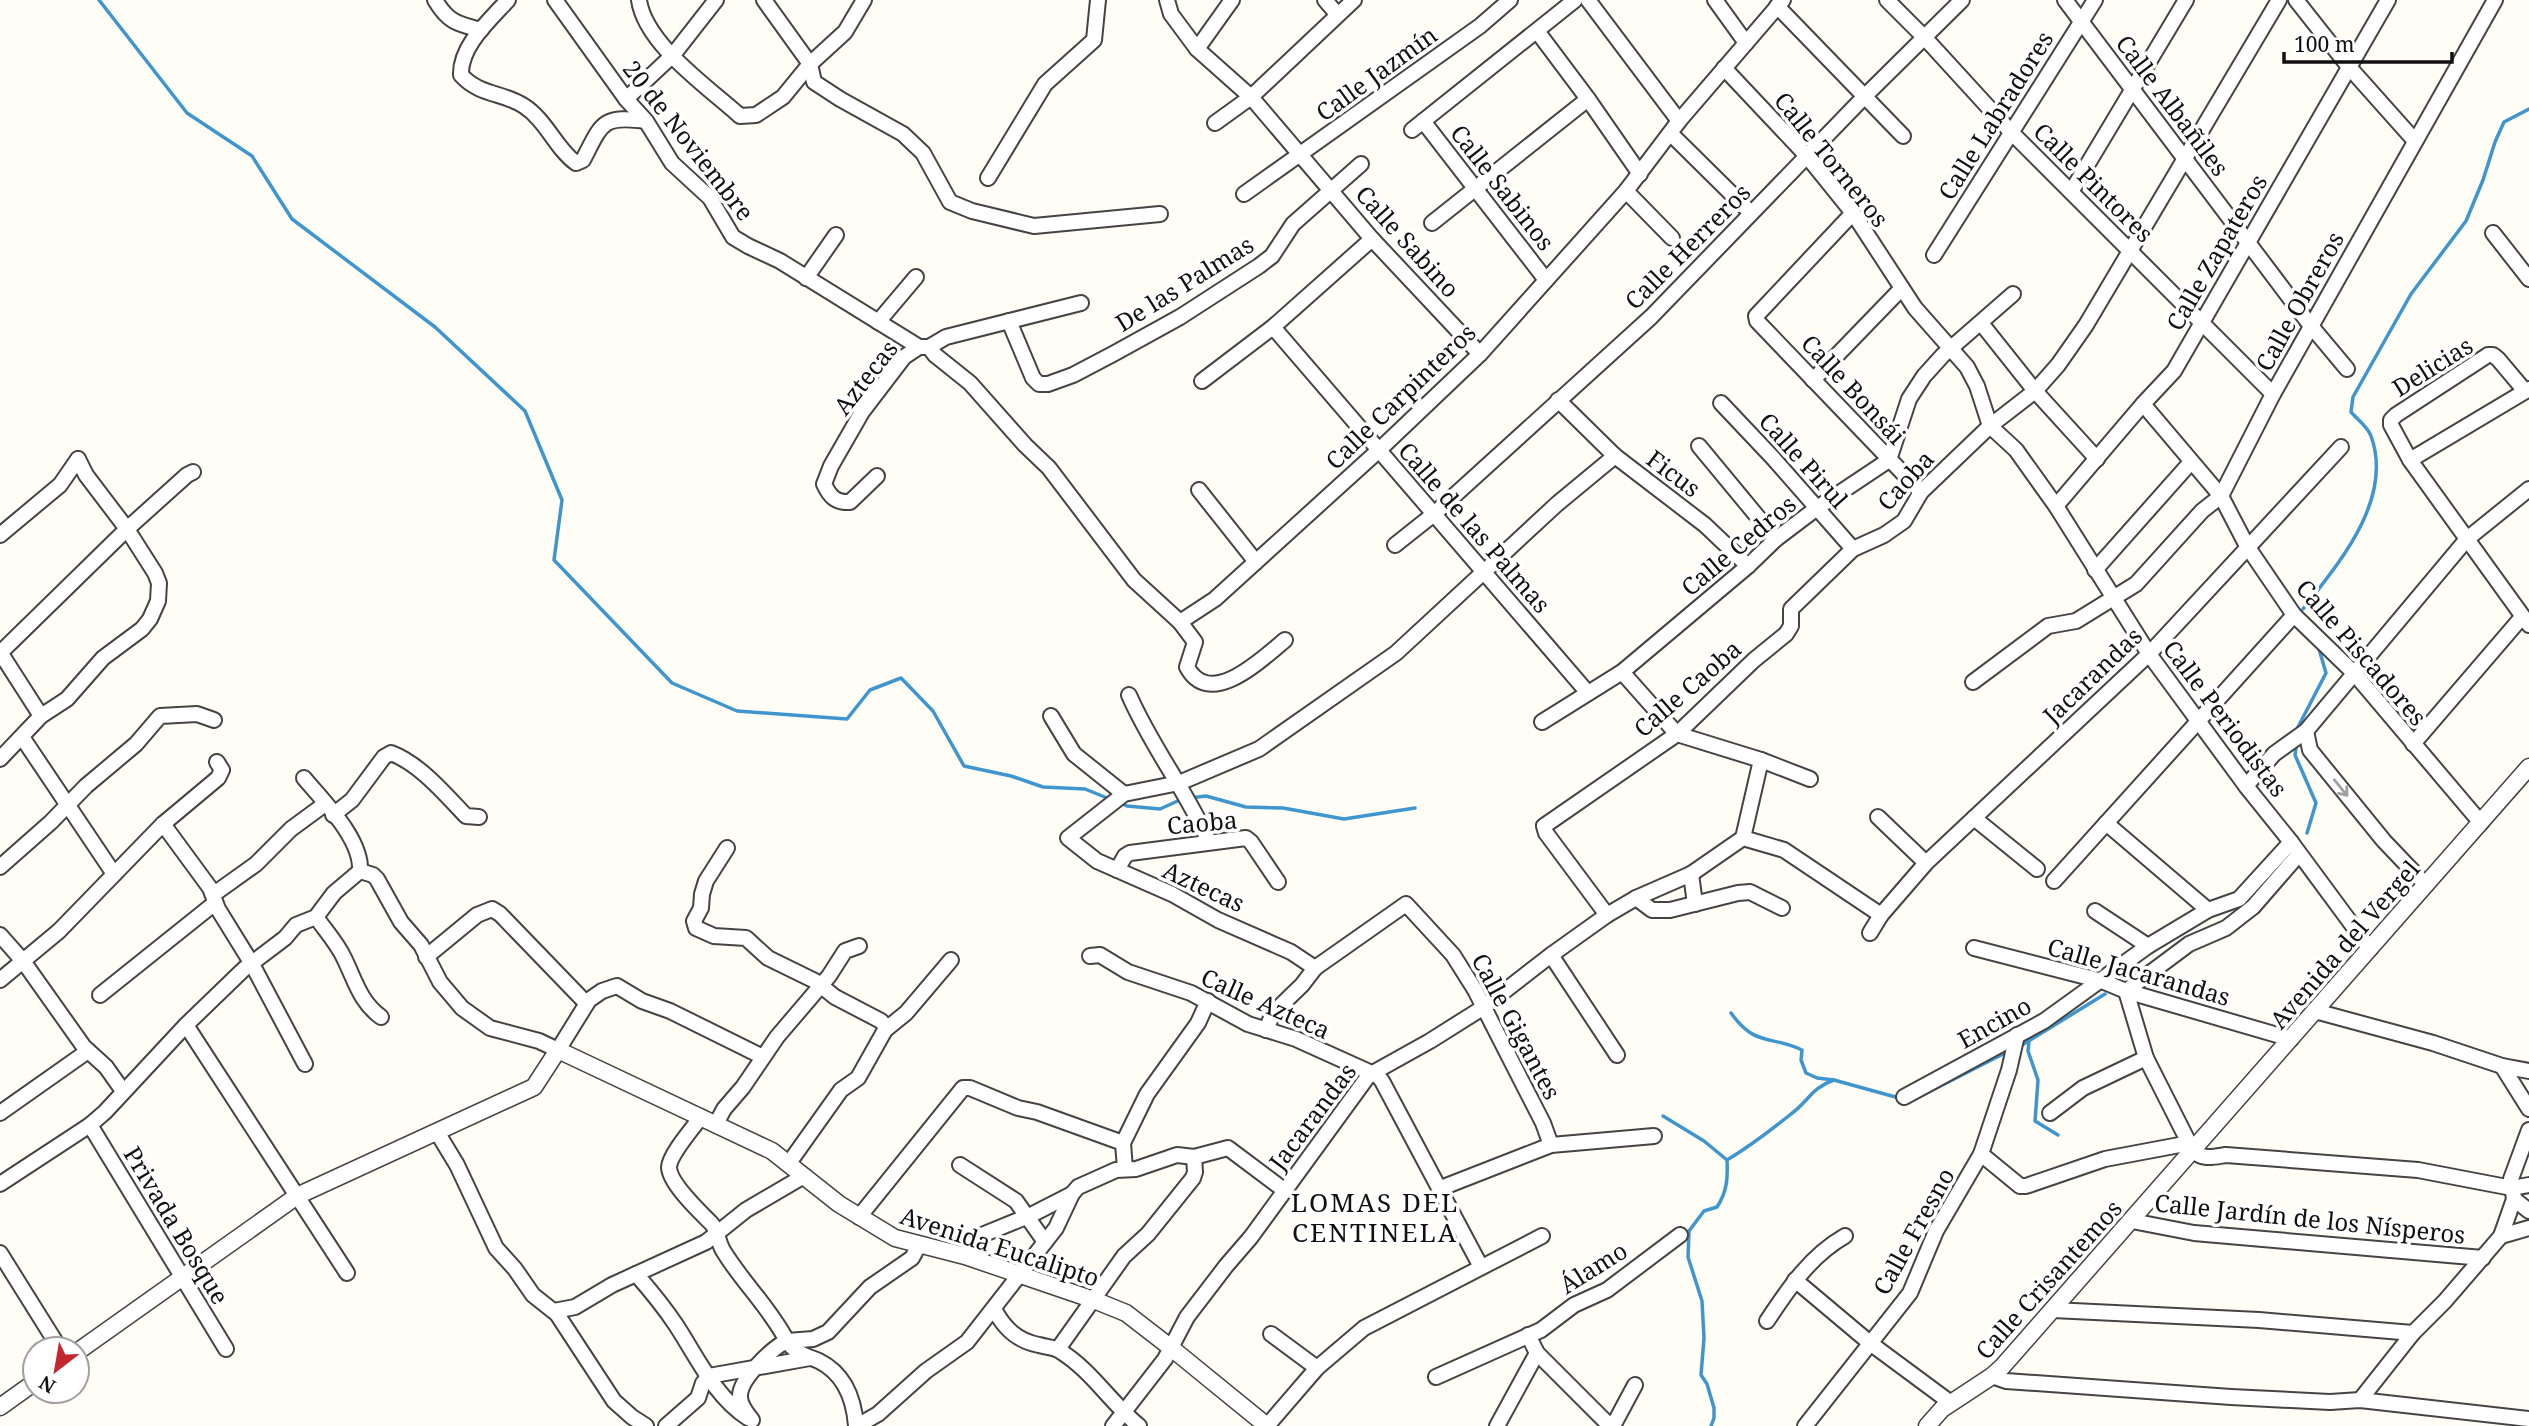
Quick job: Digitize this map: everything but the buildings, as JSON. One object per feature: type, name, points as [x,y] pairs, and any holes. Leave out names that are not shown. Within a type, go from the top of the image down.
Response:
[{"type":"street","points":[[435,0],[445,16],[458,24],[481,30]]},
{"type":"street","points":[[508,0],[481,30],[460,60],[461,75],[470,86],[524,106],[547,127],[576,163],[583,160],[597,132],[608,121],[626,118],[646,121]]},
{"type":"street","name":"20 de Noviembre","points":[[555,0],[626,99],[646,121],[672,163],[710,198],[733,237],[780,261],[924,347],[970,383],[1049,468],[1134,580],[1180,622]]},
{"type":"street","points":[[639,0],[640,10],[648,28],[673,55],[740,116],[756,115],[783,97],[810,64],[845,32],[864,0]]},
{"type":"street","points":[[626,99],[673,55],[716,0]]},
{"type":"street","points":[[764,0],[810,64],[814,82],[903,134],[923,153],[950,202],[972,211],[1034,226],[1160,214]]},
{"type":"street","points":[[988,178],[1045,84],[1094,40],[1098,0]]},
{"type":"street","name":"Calle Sabino","points":[[1167,0],[1171,14],[1197,49],[1251,97],[1372,239],[1480,354]]},
{"type":"street","points":[[1197,49],[1232,0]]},
{"type":"street","points":[[1325,0],[1337,14]]},
{"type":"street","points":[[1215,123],[1251,97],[1354,0]]},
{"type":"street","name":"Calle Jazmín","points":[[1244,194],[1480,26],[1510,0]]},
{"type":"street","points":[[1575,0],[1537,31],[1640,174]]},
{"type":"street","points":[[1588,0],[1675,128],[1751,213]]},
{"type":"street","points":[[1715,0],[1746,43]]},
{"type":"street","name":"Calle Pintores","points":[[1887,0],[2011,132],[2273,394]]},
{"type":"street","name":"Calle Herreros","points":[[1395,545],[1434,514],[1651,317],[1962,0]]},
{"type":"street","name":"Calle Albañiles","points":[[2066,0],[2311,326],[2347,369]]},
{"type":"street","name":"Calle Labradores","points":[[1934,255],[2095,0]]},
{"type":"street","points":[[2071,192],[2186,0]]},
{"type":"street","name":"Caoba","points":[[1805,593],[1853,549],[1884,535],[1903,521],[1921,492],[1990,426],[2035,391],[2058,365],[2087,325],[2279,0]]},
{"type":"street","points":[[2296,0],[2349,67],[2415,141]]},
{"type":"street","name":"Calle Zapateros","points":[[2056,506],[2174,371],[2388,0]]},
{"type":"street","name":"Calle Obreros","points":[[1973,682],[2048,626],[2076,621],[2136,584],[2202,511],[2221,496],[2273,394],[2495,0]]},
{"type":"street","points":[[1780,3],[1903,136]]},
{"type":"street","name":"Calle Carpinteros","points":[[1180,622],[1216,599],[1480,354],[1626,191],[1724,68],[1780,3]]},
{"type":"street","name":"Calle Sabinos","points":[[1537,31],[1418,126],[1475,189],[1546,280]]},
{"type":"street","name":"Calle Torneros","points":[[1724,68],[1807,156],[1853,213],[1915,308],[1967,367],[1977,386],[1990,426]]},
{"type":"street","points":[[1432,223],[1588,99]]},
{"type":"street","name":"De las Palmas","points":[[1009,321],[1033,378],[1039,384],[1048,384],[1073,375],[1180,317],[1259,266],[1272,256],[1293,225],[1361,164]]},
{"type":"street","points":[[1626,191],[1672,238]]},
{"type":"street","name":"Calle Bonsái","points":[[1853,213],[1756,316],[1813,380],[1921,492]]},
{"type":"street","points":[[2494,233],[2529,279]]},
{"type":"street","points":[[806,278],[836,235]]},
{"type":"street","points":[[1202,381],[1273,327],[1372,239]]},
{"type":"street","points":[[878,321],[916,277]]},
{"type":"street","points":[[1813,380],[1902,288]]},
{"type":"street","points":[[1889,460],[1909,400],[1924,376],[2012,294]]},
{"type":"street","name":"Aztecas","points":[[877,476],[850,502],[837,501],[829,495],[824,484],[831,466],[862,412],[904,357],[946,337],[1081,303]]},
{"type":"street","points":[[1981,323],[2035,391],[2097,459]]},
{"type":"street","name":"Calle de las Palmas","points":[[1273,327],[1588,693]]},
{"type":"street","name":"Delicias","points":[[2410,460],[2391,425],[2391,420],[2488,355],[2498,359],[2527,390]]},
{"type":"street","points":[[2413,744],[2526,621],[2410,460],[2527,390]]},
{"type":"street","name":"Ficus","points":[[1558,400],[1615,456],[1706,525],[1748,566]]},
{"type":"street","name":"Calle Pirul","points":[[1721,403],[1853,549]]},
{"type":"street","name":"Calle Piscadores","points":[[2143,404],[2221,496],[2247,546],[2294,615],[2354,673],[2481,822]]},
{"type":"street","name":"Calle Periodistas","points":[[1990,426],[2016,450],[2056,506],[2149,654],[2370,949]]},
{"type":"street","points":[[1699,446],[1776,539]]},
{"type":"street","name":"Jacarandas","points":[[1870,933],[1881,915],[1926,863],[2149,654],[2341,447]]},
{"type":"street","points":[[1051,716],[1074,754],[1124,794],[1180,783],[1259,749],[1396,653],[1557,504],[1615,456]]},
{"type":"street","points":[[0,535],[60,485],[78,459],[86,475],[127,529],[159,583],[155,611],[142,629],[103,658],[67,699],[41,716],[0,759]]},
{"type":"street","name":"Calle Cedros","points":[[1542,722],[1622,672],[1748,566],[1776,539],[1889,460]]},
{"type":"street","points":[[2095,570],[2191,462]]},
{"type":"street","points":[[41,716],[0,653],[127,529],[193,472]]},
{"type":"street","points":[[2246,786],[2274,754],[2306,731],[2467,539],[2529,489]]},
{"type":"street","points":[[1199,490],[1256,562]]},
{"type":"street","name":"Calle Caoba","points":[[1607,915],[1546,833],[1544,826],[1677,734],[1754,660],[1786,634],[1791,626],[1791,609],[1805,593]]},
{"type":"street","points":[[2054,881],[2294,615]]},
{"type":"street","points":[[1180,622],[1195,642],[1187,667],[1198,681],[1206,683],[1236,678],[1285,640]]},
{"type":"street","points":[[1622,672],[1677,734],[1761,760],[1810,779]]},
{"type":"street","name":"Aztecas","points":[[1129,695],[1148,736],[1180,783],[1209,842]]},
{"type":"street","points":[[0,867],[136,744],[160,716],[197,714],[214,720]]},
{"type":"street","name":"Calle Periodistas","points":[[2306,731],[2310,750],[2384,841],[2426,885]]},
{"type":"street","points":[[22,737],[114,874]]},
{"type":"street","points":[[100,995],[256,864],[291,828],[352,800],[388,754],[394,754],[408,762],[466,816],[479,817]]},
{"type":"street","points":[[1607,915],[1636,898],[1691,874],[1743,838],[1761,760]]},
{"type":"street","points":[[0,980],[59,931],[163,824],[220,776],[222,770],[217,762]]},
{"type":"street","name":"Avenida del Vergel","points":[[2192,1147],[2291,1039],[2529,767]]},
{"type":"street","points":[[304,778],[358,849],[360,871]]},
{"type":"street","name":"Aztecas","points":[[1124,794],[1068,838],[1097,861],[1291,952],[1315,968]]},
{"type":"street","points":[[1878,817],[1926,863]]},
{"type":"street","points":[[1974,818],[2037,869]]},
{"type":"street","points":[[163,824],[215,898],[304,1064]]},
{"type":"street","points":[[2106,824],[2208,910]]},
{"type":"street","points":[[1743,838],[1784,849],[1881,915]]},
{"type":"street","name":"Caoba","points":[[1117,870],[1125,856],[1130,853],[1248,839],[1278,882]]},
{"type":"street","points":[[727,848],[706,880],[701,908],[694,921],[696,928],[714,936],[746,938],[768,958],[821,985],[835,997],[883,1022],[887,1028]]},
{"type":"street","points":[[2295,848],[2253,907],[2226,928],[2189,944],[2126,991],[2146,1058],[2192,1147],[2200,1157],[2207,1158],[2226,1156],[2418,1170],[2513,1194],[2529,1211]]},
{"type":"street","name":"Encino","points":[[1904,1097],[2044,1021],[2148,946],[2208,910],[2239,899],[2295,848]]},
{"type":"street","points":[[0,1184],[90,1125],[186,1026],[252,964],[285,938],[296,925],[316,918],[334,894],[360,871]]},
{"type":"street","points":[[360,871],[377,879],[401,922],[421,945],[430,967],[451,996],[476,1019],[490,1028],[539,1041],[558,1051]]},
{"type":"street","points":[[1691,874],[1695,904]]},
{"type":"street","points":[[1636,898],[1652,910],[1670,910],[1751,892],[1782,908]]},
{"type":"street","name":"Calle Gigantes","points":[[1315,968],[1406,904],[1453,955],[1485,1007],[1551,1145]]},
{"type":"street","points":[[426,957],[477,915],[492,909],[500,914],[586,1003]]},
{"type":"street","points":[[2095,911],[2148,946]]},
{"type":"street","name":"Jacarandas","points":[[1113,1426],[1165,1359],[1187,1317],[1251,1237],[1372,1073],[1485,1007],[1550,955],[1607,915]]},
{"type":"street","points":[[316,918],[344,957],[358,992],[372,1011],[381,1017]]},
{"type":"street","points":[[0,935],[23,961],[88,1051],[106,1067],[123,1091]]},
{"type":"street","points":[[859,946],[845,951],[833,971],[763,1057],[743,1087],[724,1109],[708,1120],[673,1156],[669,1169],[676,1184],[718,1232],[724,1252],[771,1312],[787,1341],[797,1353],[831,1369],[848,1390],[856,1426],[878,1414],[926,1371],[958,1351],[994,1310],[1059,1223],[1072,1194]]},
{"type":"street","name":"Calle Jacarandas","points":[[1974,948],[2102,981],[2126,991],[2291,1039]]},
{"type":"street","points":[[1550,955],[1617,1055]]},
{"type":"street","name":"Calle Azteca","points":[[1090,956],[1105,957],[1128,972],[1159,981],[1208,1001],[1248,1024],[1302,1042],[1372,1073]]},
{"type":"street","points":[[789,1163],[841,1090],[859,1078],[887,1028],[906,1013],[951,960]]},
{"type":"street","points":[[1266,1030],[1273,1013],[1315,968]]},
{"type":"street","points":[[91,1342],[297,1196],[534,1087],[586,1003],[602,991],[617,986],[623,988],[642,1001],[670,1011],[763,1057]]},
{"type":"street","points":[[1125,1169],[1122,1143],[1152,1085],[1195,1029],[1208,1001]]},
{"type":"street","points":[[2315,1011],[2433,1043],[2502,1066],[2529,1071]]},
{"type":"street","points":[[186,1026],[347,1273]]},
{"type":"street","name":"Calle Fresno","points":[[1805,1426],[1910,1293],[1936,1231],[1981,1154],[2009,1070],[2017,1035]]},
{"type":"street","points":[[0,1113],[88,1051]]},
{"type":"street","name":"Avenida Eucalipto","points":[[558,1051],[772,1151],[859,1217],[895,1238],[965,1256],[1126,1313],[1267,1426]]},
{"type":"street","points":[[2050,1113],[2083,1088],[2146,1058]]},
{"type":"street","points":[[2502,1066],[2529,1109]]},
{"type":"street","points":[[1372,1073],[1382,1081],[1481,1268]]},
{"type":"street","points":[[859,1217],[963,1088],[971,1088],[1018,1108],[1037,1112],[1122,1143]]},
{"type":"street","name":"Privada Bosque","points":[[90,1125],[226,1349]]},
{"type":"street","points":[[2360,1400],[2413,1334],[2501,1236],[2513,1194],[2511,1179],[2529,1130]]},
{"type":"street","points":[[437,1132],[457,1165],[496,1248],[533,1295],[554,1311],[614,1401],[646,1426]]},
{"type":"street","points":[[1441,1188],[1551,1145],[1654,1136]]},
{"type":"street","points":[[1981,1154],[2020,1185],[2026,1186],[2105,1159],[2192,1147]]},
{"type":"street","name":"Calle Crisantemos","points":[[1927,1426],[1942,1409],[1993,1377],[2132,1221],[2192,1147]]},
{"type":"street","points":[[965,1256],[969,1245],[978,1237],[1072,1194],[1081,1185],[1116,1170],[1144,1166],[1177,1155],[1194,1157],[1228,1149],[1284,1189]]},
{"type":"street","points":[[1058,1349],[1124,1256],[1148,1234],[1171,1202],[1193,1178],[1194,1157]]},
{"type":"street","points":[[961,1165],[1016,1201],[1045,1241]]},
{"type":"street","points":[[554,1311],[575,1307],[636,1274],[706,1242],[746,1210],[804,1176]]},
{"type":"street","points":[[2513,1194],[2529,1185]]},
{"type":"street","name":"Calle Jardín de los Nísperos","points":[[2132,1221],[2193,1233],[2483,1258]]},
{"type":"street","points":[[2501,1236],[2529,1228]]},
{"type":"street","name":"Álamo","points":[[1436,1377],[1541,1330],[1574,1305],[1607,1290],[1680,1235]]},
{"type":"street","points":[[1267,1426],[1317,1368],[1364,1328],[1542,1236]]},
{"type":"street","points":[[1767,1321],[1795,1280],[1825,1248],[1845,1236]]},
{"type":"street","points":[[755,1423],[740,1396],[754,1369],[773,1350],[787,1341],[821,1336],[838,1323],[870,1287],[912,1258],[919,1245]]},
{"type":"street","points":[[0,1254],[51,1335]]},
{"type":"street","points":[[636,1274],[667,1312],[700,1366],[730,1406],[755,1423]]},
{"type":"street","points":[[1795,1280],[1870,1343],[1951,1403]]},
{"type":"street","points":[[994,1310],[1003,1326],[1023,1340],[1058,1349],[1139,1426]]},
{"type":"street","points":[[2053,1310],[2259,1320],[2413,1334]]},
{"type":"street","points":[[1271,1334],[1317,1368]]},
{"type":"street","points":[[1528,1335],[1537,1353],[1611,1426],[1635,1385]]},
{"type":"street","points":[[814,1360],[821,1336]]},
{"type":"street","points":[[1497,1426],[1537,1353]]},
{"type":"street","points":[[666,1426],[698,1398],[703,1383],[709,1376],[814,1360]]},
{"type":"street","points":[[1993,1377],[2006,1381],[2231,1398],[2330,1402],[2360,1400],[2529,1419]]},
{"type":"street","points":[[0,1407],[21,1392]]},
{"type":"street","points":[[698,1398],[724,1398]]},
{"type":"waterway","points":[[99,0],[187,113],[252,156],[292,219],[435,327],[525,411],[562,500],[554,560],[672,683],[737,711],[847,719],[870,690],[901,678],[933,711],[964,766],[1011,776],[1043,787],[1085,789],[1112,800]]},
{"type":"waterway","points":[[2303,609],[2359,529],[2375,483],[2376,460],[2371,436],[2351,412],[2353,397],[2411,294],[2466,221],[2504,122],[2529,109]]},
{"type":"waterway","points":[[2297,729],[2326,673],[2319,649]]},
{"type":"waterway","points":[[2297,742],[2295,755],[2316,803],[2307,833]]},
{"type":"waterway","points":[[1190,798],[1206,796],[1246,807],[1283,808],[1344,819],[1415,808]]},
{"type":"waterway","points":[[1119,802],[1127,806],[1160,809],[1182,799]]},
{"type":"waterway","points":[[2240,909],[2259,889]]},
{"type":"waterway","points":[[2124,983],[2145,968]]},
{"type":"waterway","points":[[2022,1045],[2105,994]]},
{"type":"waterway","points":[[1731,1013],[1756,1036],[1802,1050],[1801,1060],[1806,1073],[1899,1098]]},
{"type":"waterway","points":[[2029,1041],[2028,1051],[2038,1080],[2035,1121],[2058,1135]]},
{"type":"waterway","points":[[1913,1100],[2009,1051]]},
{"type":"waterway","points":[[1711,1426],[1714,1408],[1707,1384],[1701,1375],[1704,1338],[1702,1301],[1688,1257],[1689,1231],[1704,1211],[1717,1207],[1723,1196],[1727,1160],[1783,1120],[1820,1087],[1834,1080]]},
{"type":"waterway","points":[[1663,1116],[1704,1141],[1727,1160]]},
{"type":"district","name":"LOMAS DEL CENTINELA","points":[[1375,1217]]}]
